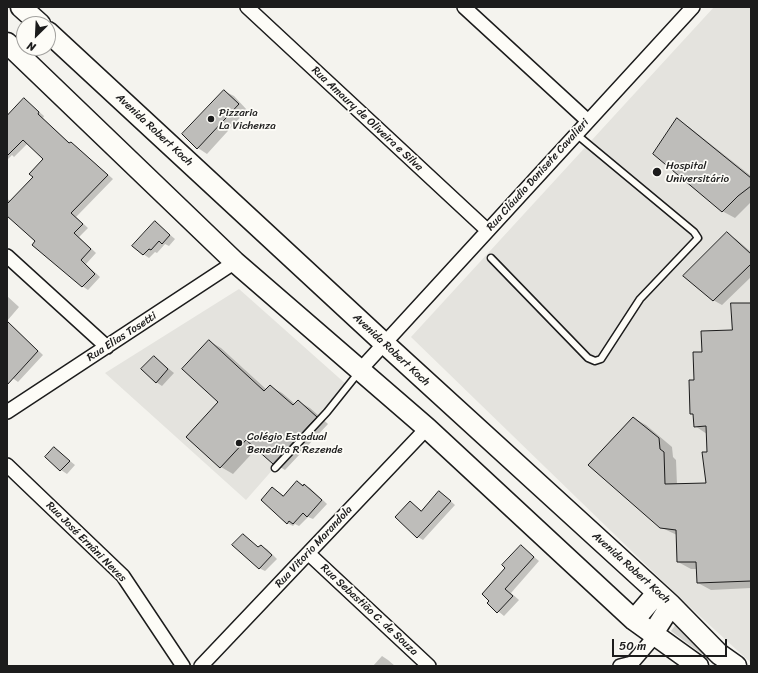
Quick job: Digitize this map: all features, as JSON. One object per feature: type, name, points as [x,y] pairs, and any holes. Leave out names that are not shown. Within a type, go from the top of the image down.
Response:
[{"type":"main road","points":[[21,7],[31,16]]},
{"type":"main road","name":"Avenida Robert Koch","points":[[56,39],[385,344],[664,599],[719,654],[736,666]]},
{"type":"main road","points":[[7,43],[236,262],[427,428],[634,620],[698,666]]},
{"type":"main road","points":[[634,620],[664,599]]},
{"type":"main road","points":[[655,636],[664,599]]},
{"type":"street","name":"Rua Amaury de Oliveira e Silva","points":[[247,7],[487,230]]},
{"type":"street","points":[[464,7],[588,121]]},
{"type":"street","name":"Rua Cláudio Donisete Cavalieri","points":[[360,370],[588,121],[686,9]]},
{"type":"street","points":[[7,256],[107,347]]},
{"type":"street","name":"Rua Elias Tosetti","points":[[7,412],[236,262]]},
{"type":"street","name":"Rua Vitorio Marandola","points":[[201,666],[427,428]]},
{"type":"street","name":"Rua José Ernâni Neves","points":[[7,465],[123,576],[183,666]]},
{"type":"street","name":"Rua Sebastião C. de Souza","points":[[308,554],[429,666]]},
{"type":"street","points":[[620,666],[632,663],[655,636]]},
{"type":"lane","points":[[491,258],[588,358],[595,361],[601,359],[640,299],[698,238],[694,232],[576,134]]},
{"type":"lane","points":[[275,468],[327,412],[360,370]]},
{"type":"shaded area","name":"Hospital Universitário","points":[[714,7],[751,7],[751,663],[680,598],[411,337]]},
{"type":"shaded area","name":"Colégio Estadual Benedita R Rezende","points":[[239,289],[347,385],[246,500],[105,373]]},
{"type":"shaded area","points":[[677,623],[725,666],[718,666],[671,631]]},
{"type":"building","name":"Pizzaria La Vichenza","points":[[224,90],[239,104],[197,149],[182,134]]},
{"type":"building","points":[[24,98],[39,112],[38,114],[69,143],[71,142],[108,175],[71,213],[83,224],[74,233],[91,249],[81,260],[95,274],[82,287],[32,245],[35,241],[7,216],[7,204],[33,177],[29,174],[43,159],[23,140],[7,156],[7,116]]},
{"type":"building","points":[[677,118],[751,178],[751,186],[738,196],[722,212],[653,154]]},
{"type":"building","points":[[155,221],[170,235],[162,244],[159,241],[151,250],[149,249],[143,255],[132,246]]},
{"type":"building","points":[[727,232],[751,254],[751,264],[713,301],[683,276]]},
{"type":"building","points":[[731,303],[751,303],[751,581],[697,583],[696,562],[677,562],[676,530],[660,528],[588,465],[633,417],[659,438],[660,449],[664,452],[665,484],[706,483],[702,452],[707,452],[706,426],[694,427],[693,414],[690,414],[689,380],[694,380],[693,352],[702,352],[701,331],[732,330]]},
{"type":"building","points":[[7,321],[38,351],[7,385]]},
{"type":"building","points":[[209,340],[264,391],[270,385],[293,405],[298,400],[317,417],[273,464],[246,440],[220,468],[186,437],[218,402],[182,369]]},
{"type":"building","points":[[154,356],[168,369],[156,383],[141,369]]},
{"type":"building","points":[[54,447],[70,461],[60,471],[45,457]]},
{"type":"building","points":[[297,481],[303,486],[304,484],[322,500],[307,517],[303,513],[293,524],[289,521],[287,524],[261,500],[272,487],[283,496]]},
{"type":"building","points":[[439,491],[451,501],[417,538],[395,517],[410,501],[421,511]]},
{"type":"building","points":[[243,534],[258,547],[261,545],[272,555],[259,569],[232,545]]},
{"type":"building","points":[[521,545],[534,557],[505,589],[513,596],[497,613],[487,603],[489,601],[482,594],[505,568],[502,565]]},
{"type":"place","name":"Pizzaria La Vichenza","points":[[211,119]]},
{"type":"place","name":"Hospital Universitário","points":[[657,172]]},
{"type":"place","name":"Colégio Estadual Benedita R Rezende","points":[[239,443]]}]
